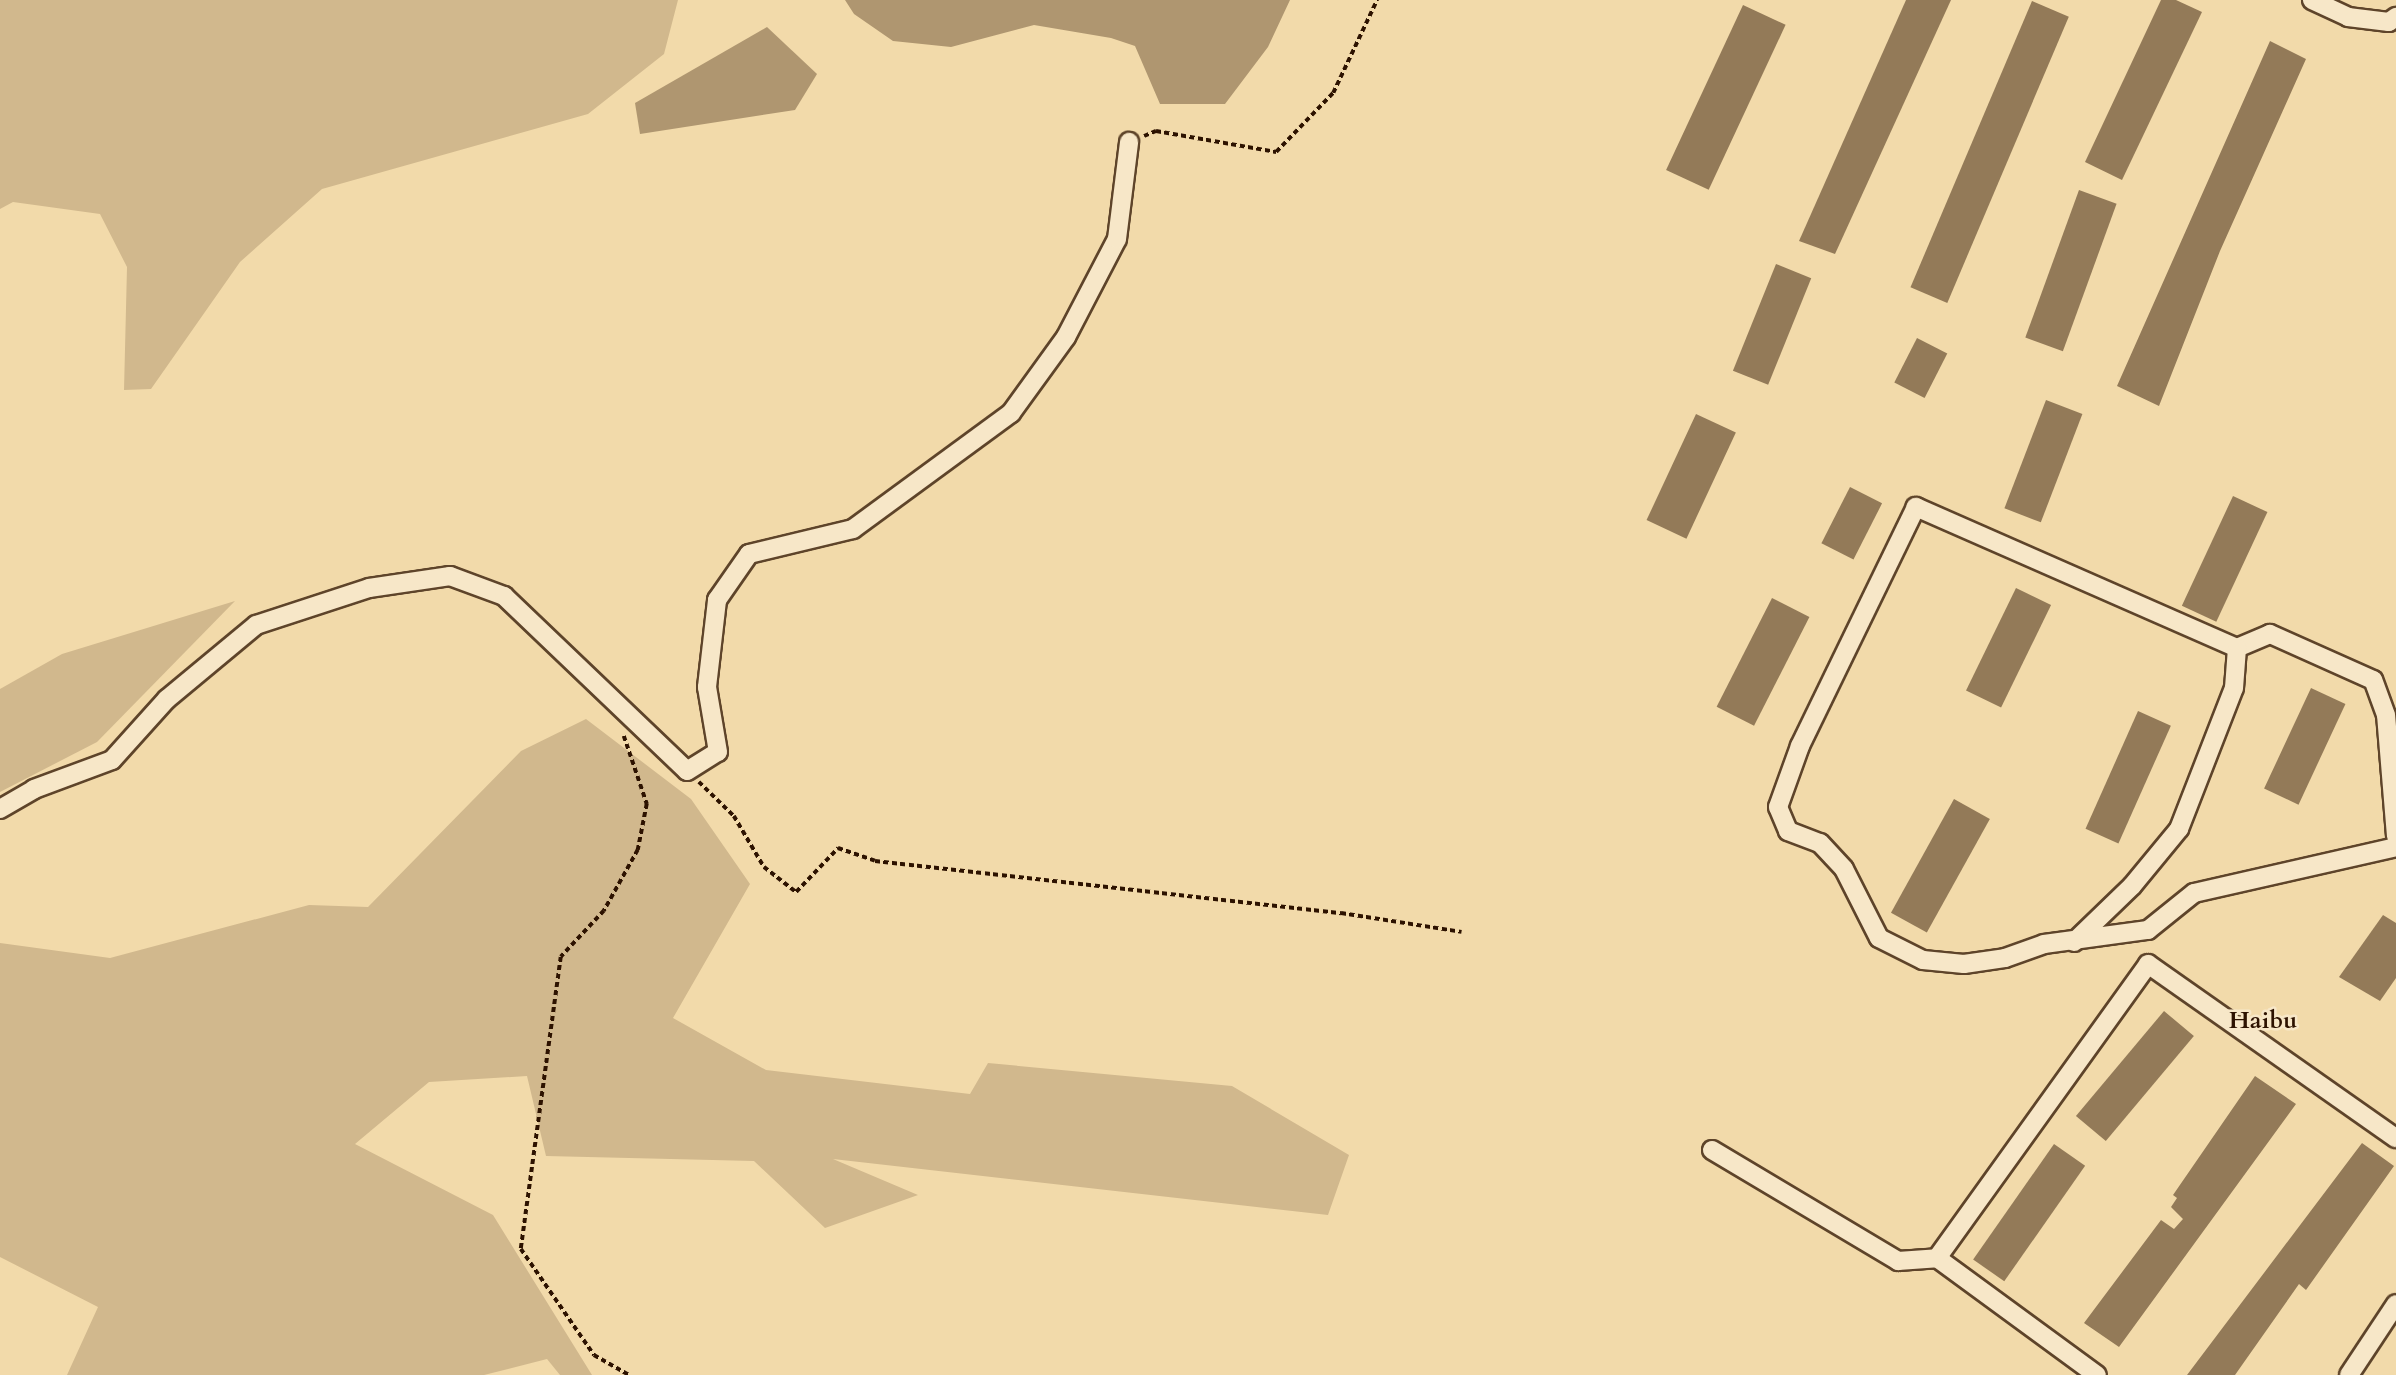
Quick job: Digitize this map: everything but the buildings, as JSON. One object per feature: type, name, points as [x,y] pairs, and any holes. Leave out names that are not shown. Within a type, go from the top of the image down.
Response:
[{"type":"street","points":[[2312,0],[2348,17],[2389,22],[2396,17]]},
{"type":"street","points":[[0,808],[34,789],[112,760],[167,699],[256,625],[369,588],[450,576],[505,596],[687,771],[719,752],[707,687],[717,600],[749,554],[853,529],[1011,413],[1066,337],[1117,239],[1129,142]]},
{"type":"street","points":[[2396,836],[2386,715],[2373,680],[2270,634],[2237,648],[1916,507],[1800,746],[1778,807],[1788,831],[1820,843],[1844,869],[1879,938],[1923,960],[1964,964],[2005,958],[2043,944],[2074,942],[2148,930],[2194,893],[2396,847]]},
{"type":"street","points":[[2074,942],[2132,886],[2179,830],[2234,688],[2237,648]]},
{"type":"street","points":[[1937,1258],[2148,964],[2396,1138]]},
{"type":"street","points":[[1712,1150],[1898,1261],[1937,1258],[2097,1375]]},
{"type":"street","points":[[2349,1375],[2396,1304]]},
{"type":"path","points":[[1129,142],[1156,131],[1276,152],[1333,93],[1377,0]]},
{"type":"path","points":[[611,699],[647,804],[638,850],[611,899],[561,957],[521,1250],[594,1354],[629,1375]]},
{"type":"path","points":[[687,771],[734,816],[764,867],[796,892],[838,848],[875,861],[1341,913],[1462,932]]},
{"type":"shaded area","points":[[0,0],[678,0],[664,54],[588,114],[322,189],[240,262],[151,389],[124,390],[127,267],[100,214],[13,202],[0,209]]},
{"type":"shaded area","points":[[845,0],[1290,0],[1268,47],[1225,104],[1160,104],[1135,46],[1111,38],[1034,25],[951,47],[893,41],[854,14]]},
{"type":"shaded area","points":[[767,27],[817,74],[795,110],[640,134],[635,103]]},
{"type":"shaded area","points":[[235,601],[97,742],[0,792],[0,689],[62,654]]},
{"type":"shaded area","points":[[586,719],[691,799],[750,884],[673,1018],[766,1070],[970,1094],[988,1063],[1232,1086],[1349,1155],[1328,1215],[833,1159],[918,1195],[825,1228],[754,1161],[546,1156],[527,1076],[429,1082],[355,1144],[493,1215],[592,1375],[560,1375],[547,1359],[484,1375],[67,1375],[98,1307],[0,1257],[0,943],[110,958],[309,905],[368,907],[521,751]]},
{"type":"district","name":"Haibu","points":[[2263,1021]]}]
